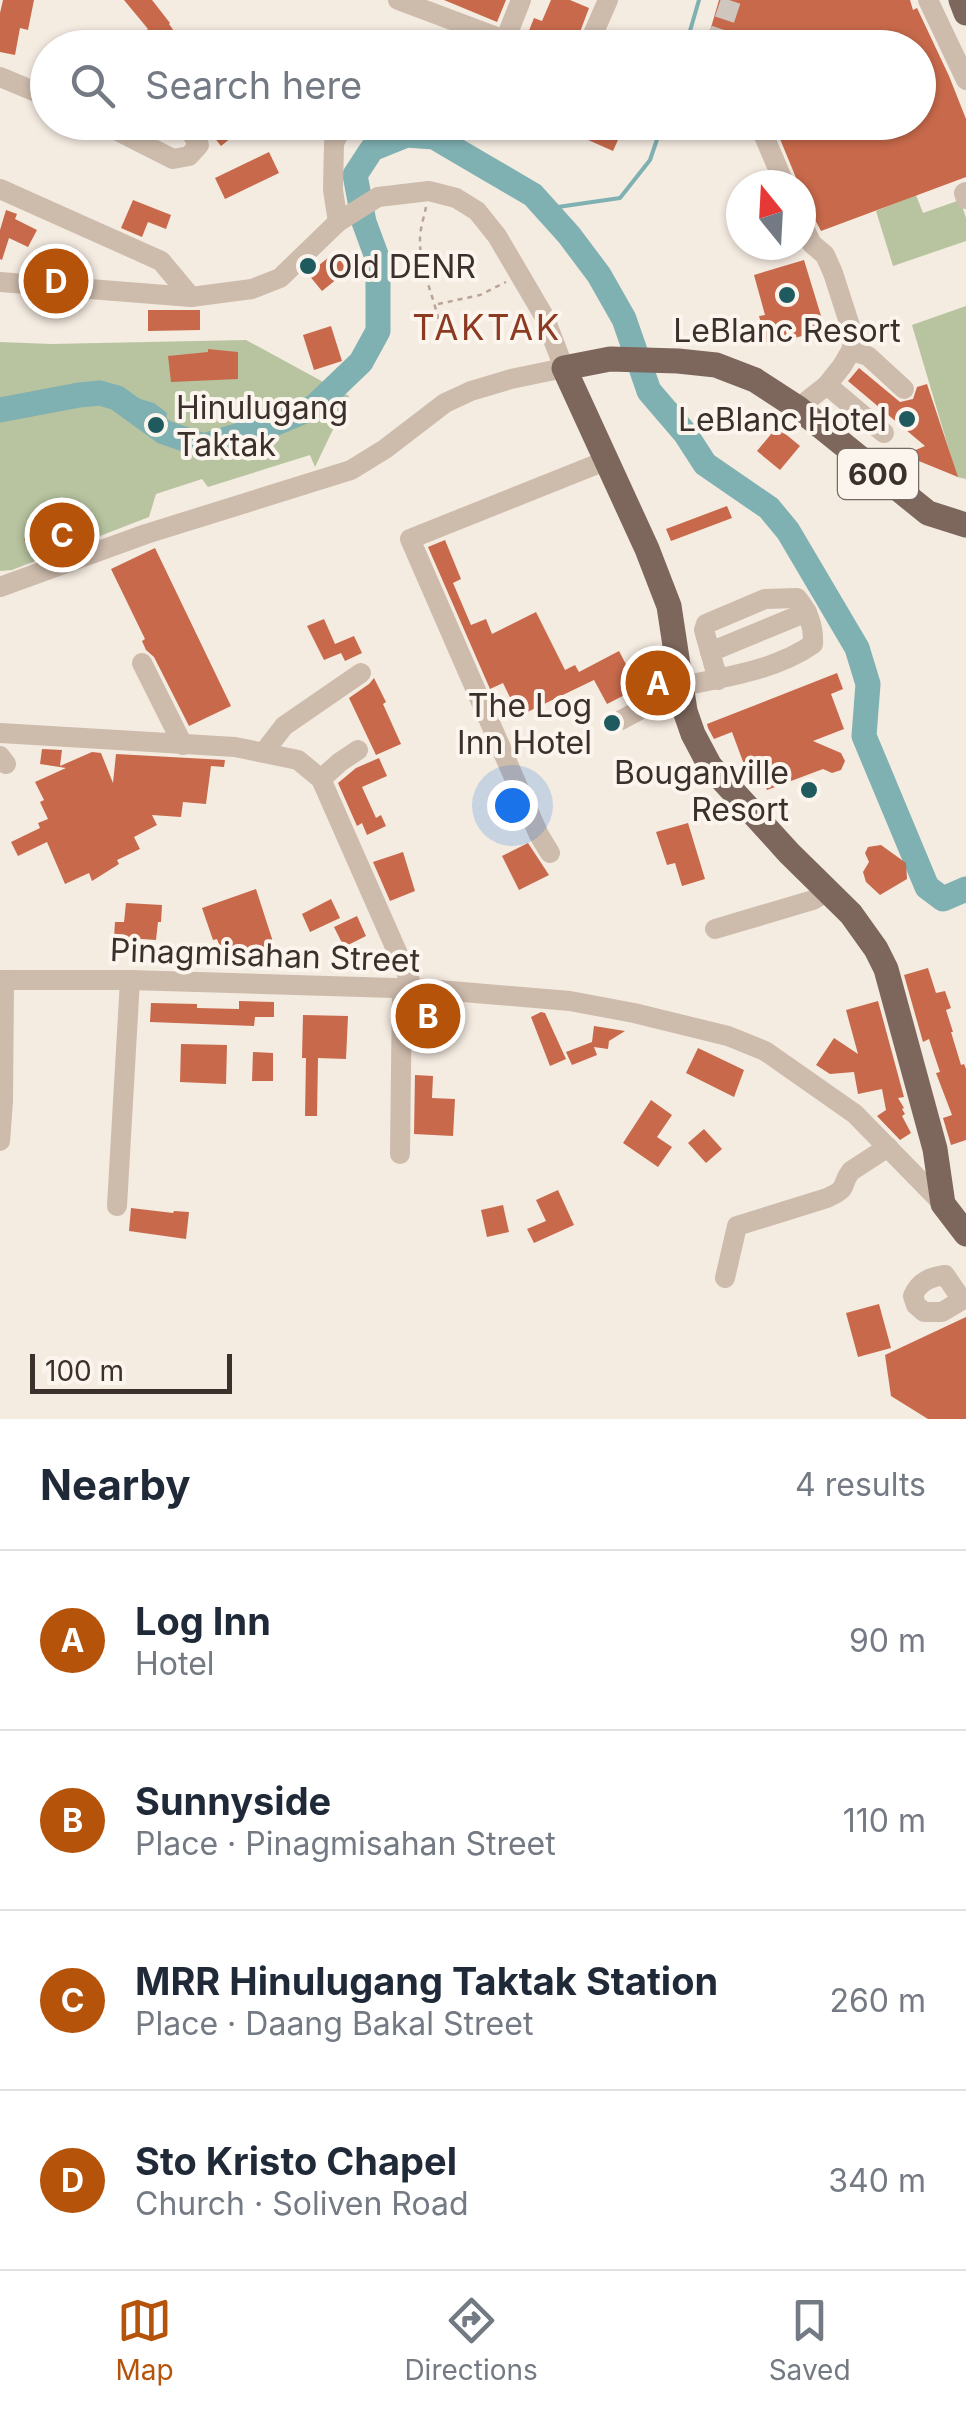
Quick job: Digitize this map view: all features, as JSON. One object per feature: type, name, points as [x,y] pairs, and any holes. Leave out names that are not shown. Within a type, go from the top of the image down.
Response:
[{"type":"main road","points":[[961,0],[966,12]]},
{"type":"main road","name":"600","points":[[564,368],[610,359],[678,361],[716,365],[755,380],[798,408],[928,512],[966,524]]},
{"type":"main road","points":[[564,368],[648,549],[669,606],[693,734],[710,766],[851,914],[886,969],[935,1148],[943,1204],[966,1234]]},
{"type":"street","points":[[398,0],[470,30]]},
{"type":"street","points":[[509,30],[521,0]]},
{"type":"street","points":[[595,30],[608,0]]},
{"type":"street","points":[[928,0],[966,80]]},
{"type":"street","points":[[0,78],[30,90]]},
{"type":"street","points":[[136,140],[174,159],[189,156],[199,145],[196,140]]},
{"type":"street","points":[[335,140],[333,190],[342,219]]},
{"type":"street","points":[[766,140],[779,170]]},
{"type":"street","points":[[0,188],[162,261],[191,297]]},
{"type":"street","points":[[0,282],[191,297],[252,290],[280,278],[342,219],[378,196],[429,191],[456,198],[476,211],[497,236],[544,316],[564,368]]},
{"type":"street","points":[[798,408],[827,385],[851,351],[854,338],[834,273],[816,247]]},
{"type":"street","points":[[851,351],[868,356],[904,389]]},
{"type":"street","name":"600","points":[[0,587],[146,534],[350,470],[386,449],[446,403],[471,391],[564,368]]},
{"type":"street","points":[[827,385],[884,433]]},
{"type":"street","points":[[550,853],[410,540],[606,462]]},
{"type":"street","points":[[621,720],[658,700],[671,700],[682,691],[763,667],[801,652],[814,644],[807,612],[710,652],[718,680]]},
{"type":"street","points":[[142,663],[183,745]]},
{"type":"street","points":[[264,752],[284,726],[361,674]]},
{"type":"street","points":[[0,732],[235,747],[298,760],[321,779],[408,988],[400,1154]]},
{"type":"street","points":[[321,779],[358,750]]},
{"type":"street","points":[[716,930],[814,900],[828,891]]},
{"type":"street","points":[[0,1141],[2,980]]},
{"type":"street","name":"Pinagmisahan Street","points":[[2,980],[408,988],[570,1002],[634,1013],[728,1036],[765,1051],[855,1114],[943,1204]]},
{"type":"street","points":[[116,1206],[130,980]]},
{"type":"street","points":[[725,1278],[737,1226],[840,1192],[851,1171],[888,1146]]},
{"type":"path","points":[[429,191],[420,238],[423,266],[440,327]]},
{"type":"path","points":[[436,304],[480,296],[521,275]]},
{"type":"green space","points":[[916,195],[923,213],[960,200],[966,218],[966,241],[893,266],[876,211]]},
{"type":"green space","points":[[966,306],[966,479],[957,477],[912,325]]},
{"type":"green space","points":[[246,340],[349,396],[315,467],[310,455],[208,487],[202,479],[156,494],[149,517],[12,570],[0,571],[0,342]]},
{"type":"water","points":[[102,388],[154,403],[167,413],[164,432],[157,440],[116,404],[79,395]]},
{"type":"building","points":[[3,0],[34,0],[28,30],[20,28],[15,55],[0,52]]},
{"type":"building","points":[[124,0],[152,0],[173,30],[148,29]]},
{"type":"building","points":[[444,0],[506,0],[497,22]]},
{"type":"building","points":[[551,0],[570,0],[589,8],[581,30],[529,30],[534,18],[542,21]]},
{"type":"building","points":[[719,0],[910,0],[927,30],[710,30]]},
{"type":"building","points":[[936,48],[966,119],[966,177],[821,231],[816,222],[816,170],[793,170],[780,140],[936,140]]},
{"type":"building","points":[[588,140],[618,140],[613,151]]},
{"type":"building","points":[[269,152],[279,173],[225,199],[215,178]]},
{"type":"building","points":[[133,200],[171,215],[166,229],[148,222],[142,237],[121,228]]},
{"type":"building","points":[[6,210],[37,230],[28,247],[9,238],[2,260],[0,230]]},
{"type":"building","points":[[334,253],[348,270],[322,291],[308,274]]},
{"type":"building","name":"LeBlanc Resort","points":[[804,260],[825,329],[775,344],[773,340],[766,342],[759,316],[765,315],[754,275]]},
{"type":"building","points":[[148,310],[200,310],[200,330],[148,331]]},
{"type":"building","points":[[331,326],[342,361],[314,370],[303,335]]},
{"type":"building","points":[[208,349],[238,352],[238,379],[171,382],[168,356]]},
{"type":"building","points":[[859,368],[900,402],[913,399],[917,387],[927,384],[958,477],[904,455],[925,446],[848,381]]},
{"type":"building","points":[[777,427],[800,446],[780,470],[757,451]]},
{"type":"building","points":[[727,506],[732,518],[671,541],[666,529]]},
{"type":"building","points":[[93,517],[98,531],[30,555],[24,539]]},
{"type":"building","points":[[445,540],[461,579],[453,583],[471,625],[486,619],[492,634],[536,612],[565,670],[575,665],[579,672],[619,651],[630,672],[644,665],[652,681],[607,704],[594,680],[519,716],[503,683],[490,689],[428,547]]},
{"type":"building","points":[[155,548],[231,706],[189,726],[154,657],[146,650],[142,641],[145,639],[111,569]]},
{"type":"building","points":[[324,619],[335,644],[354,636],[362,653],[345,661],[341,653],[324,660],[307,626]]},
{"type":"building","points":[[837,673],[843,689],[831,694],[844,729],[813,741],[841,753],[845,761],[841,770],[832,773],[823,769],[767,790],[757,763],[745,767],[732,732],[714,739],[708,728],[707,724]]},
{"type":"building","points":[[374,678],[401,744],[376,755],[349,698]]},
{"type":"building","points":[[42,749],[62,750],[60,766],[92,752],[101,753],[113,783],[116,754],[225,760],[224,767],[211,766],[206,804],[183,802],[181,817],[152,815],[157,825],[134,837],[140,849],[117,860],[119,864],[92,881],[89,873],[65,884],[47,842],[18,856],[11,842],[40,828],[38,823],[48,819],[35,782],[66,768],[40,764]]},
{"type":"building","points":[[379,758],[387,776],[362,787],[376,818],[381,815],[386,826],[367,835],[362,823],[357,826],[338,783],[356,768]]},
{"type":"building","points":[[688,823],[705,879],[682,886],[675,863],[667,865],[656,832]]},
{"type":"building","points":[[528,843],[549,875],[519,890],[502,856]]},
{"type":"building","points":[[881,845],[906,863],[907,879],[880,895],[866,882],[863,872],[869,862],[865,853],[868,847]]},
{"type":"building","points":[[403,852],[415,891],[390,901],[373,862]]},
{"type":"building","points":[[256,889],[275,948],[227,965],[202,908]]},
{"type":"building","points":[[331,899],[340,918],[310,932],[302,914]]},
{"type":"building","points":[[126,903],[162,905],[156,940],[114,937],[115,922],[124,922]]},
{"type":"building","points":[[357,916],[366,936],[344,947],[334,927]]},
{"type":"building","points":[[928,968],[936,993],[945,991],[951,1008],[946,1010],[951,1032],[961,1065],[966,1069],[966,1140],[951,1145],[943,1118],[952,1115],[936,1073],[940,1072],[929,1039],[923,1042],[904,975]]},
{"type":"building","points":[[239,1001],[274,1002],[274,1017],[255,1017],[254,1026],[150,1022],[151,1003],[239,1009]]},
{"type":"building","points":[[878,1001],[904,1097],[898,1098],[904,1108],[902,1116],[911,1133],[900,1140],[877,1116],[886,1110],[882,1089],[858,1094],[854,1072],[830,1074],[816,1065],[834,1038],[858,1054],[846,1010]]},
{"type":"building","points":[[416,1006],[448,1009],[446,1027],[415,1024]]},
{"type":"building","points":[[545,1013],[566,1059],[550,1066],[531,1017]]},
{"type":"building","points":[[303,1015],[348,1016],[346,1059],[318,1058],[317,1116],[305,1116]]},
{"type":"building","points":[[594,1026],[625,1031],[609,1041],[608,1049],[594,1047],[597,1055],[572,1065],[566,1052],[592,1042]]},
{"type":"building","points":[[181,1044],[227,1045],[226,1084],[180,1082]]},
{"type":"building","points":[[698,1048],[744,1070],[734,1097],[686,1073]]},
{"type":"building","points":[[253,1052],[273,1053],[273,1081],[252,1081]]},
{"type":"building","points":[[415,1075],[433,1076],[432,1098],[455,1099],[453,1136],[414,1134]]},
{"type":"building","points":[[651,1100],[672,1115],[657,1137],[672,1147],[658,1167],[623,1143]]},
{"type":"building","points":[[704,1129],[722,1149],[706,1163],[688,1143]]},
{"type":"building","points":[[558,1190],[574,1225],[534,1243],[527,1229],[546,1221],[536,1200]]},
{"type":"building","points":[[503,1205],[509,1232],[487,1237],[481,1210]]},
{"type":"building","points":[[131,1208],[189,1212],[186,1239],[129,1231]]},
{"type":"building","points":[[879,1304],[891,1348],[858,1357],[846,1313]]},
{"type":"building","points":[[966,1317],[966,1419],[928,1419],[891,1396],[885,1355]]},
{"type":"waterway","points":[[690,30],[699,0]]},
{"type":"waterway","points":[[0,410],[100,393],[117,398],[164,432],[204,446],[314,407],[361,362],[378,331],[378,260],[364,222],[355,175],[372,149],[394,140]]},
{"type":"waterway","points":[[439,140],[533,195],[569,235],[599,275],[624,319],[649,391],[705,464],[769,508],[788,531],[857,648],[868,684],[864,736],[927,887],[943,899],[966,889]]},
{"type":"waterway","points":[[544,209],[620,198],[650,160],[657,140]]},
{"type":"tunnel","points":[[721,30],[731,0]]},
{"type":"place","name":"Old DENR","points":[[308,266]]},
{"type":"place","name":"Sto Kristo Chapel","points":[[56,281]]},
{"type":"place","name":"LeBlanc Resort","points":[[787,295]]},
{"type":"place","name":"LeBlanc Hotel","points":[[907,419]]},
{"type":"place","name":"Hinulugang Taktak","points":[[156,425]]},
{"type":"place","name":"MRR Hinulugang Taktak Station","points":[[62,535]]},
{"type":"place","name":"Log Inn","points":[[658,683]]},
{"type":"place","name":"The Log Inn Hotel","points":[[612,723]]},
{"type":"place","name":"Bouganville Resort","points":[[809,790]]},
{"type":"place","name":"Sunnyside","points":[[428,1016]]},
{"type":"district","name":"TAKTAK","points":[[487,327]]}]
